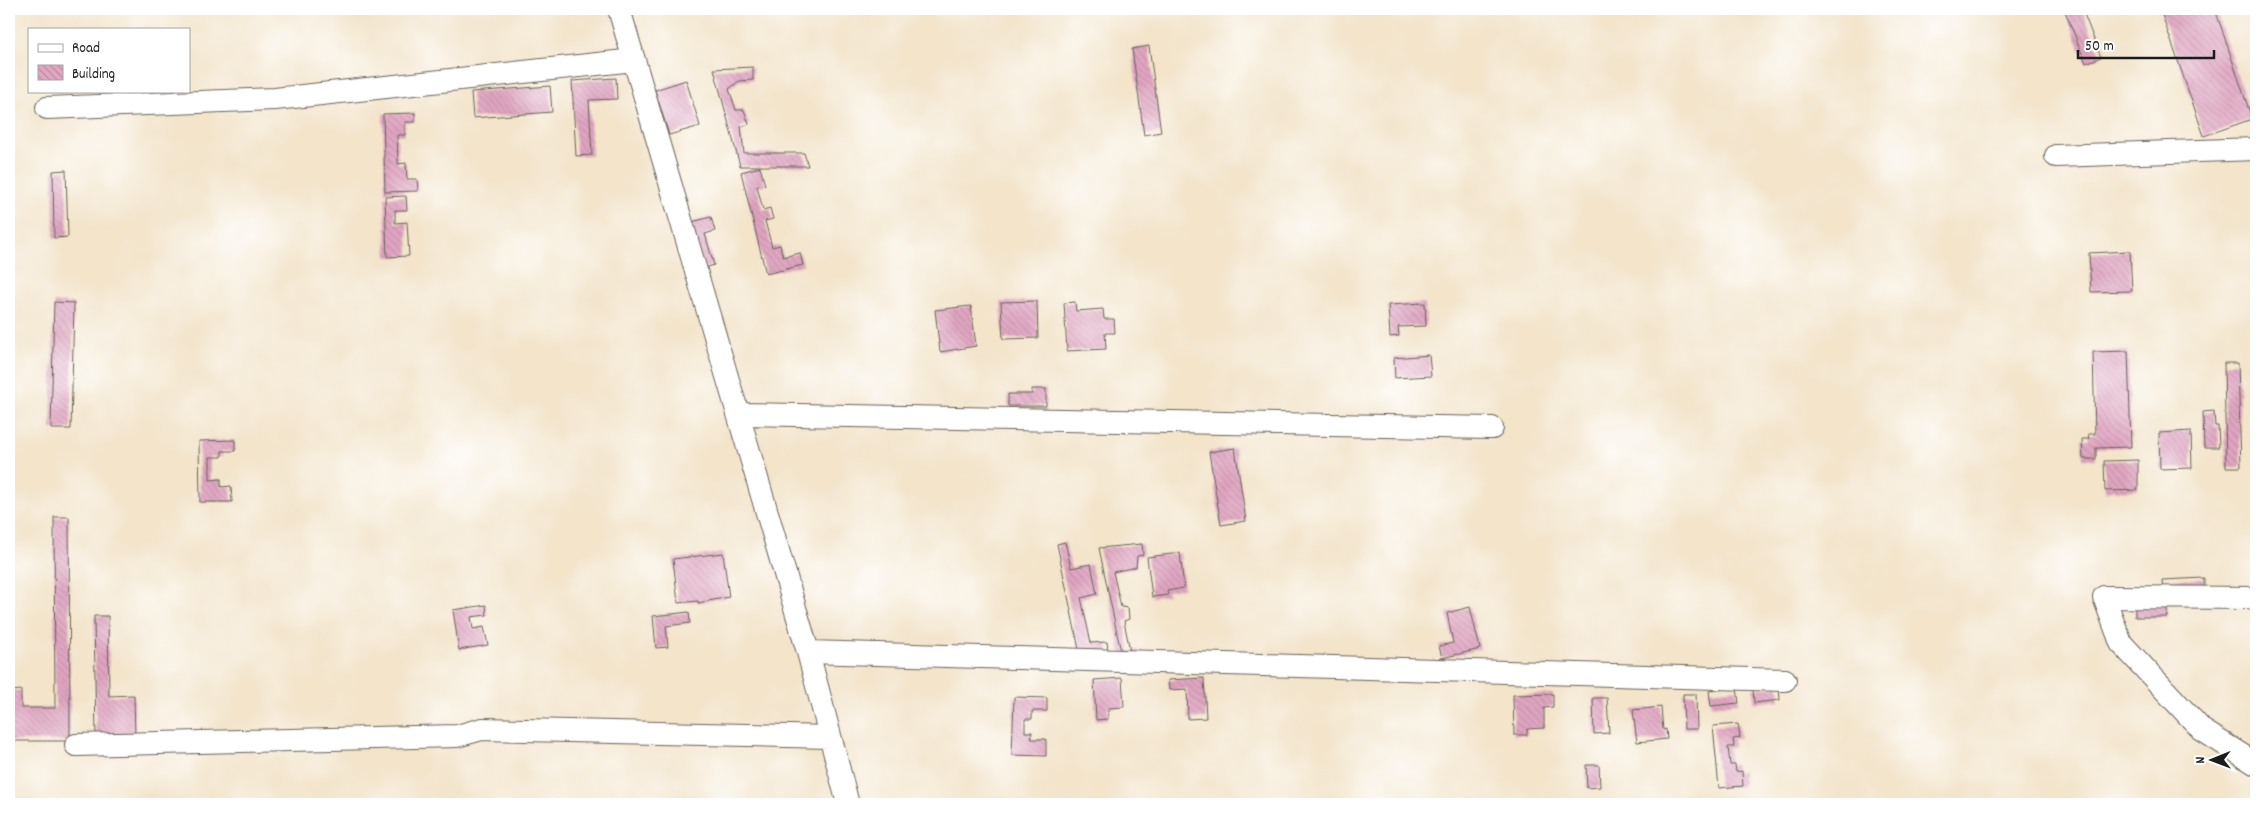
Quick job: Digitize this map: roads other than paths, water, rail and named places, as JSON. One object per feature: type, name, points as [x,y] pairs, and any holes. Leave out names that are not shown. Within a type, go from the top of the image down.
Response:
[{"type":"street","points":[[619,9],[808,652],[848,804]]},
{"type":"street","points":[[47,108],[275,99],[634,60]]},
{"type":"street","points":[[2056,156],[2256,149]]},
{"type":"street","points":[[738,414],[1492,428]]},
{"type":"street","points":[[2256,598],[2104,597],[2121,643],[2202,730],[2256,764]]},
{"type":"street","points":[[808,652],[1785,680]]},
{"type":"street","points":[[76,745],[457,736],[482,729],[830,737]]}]
